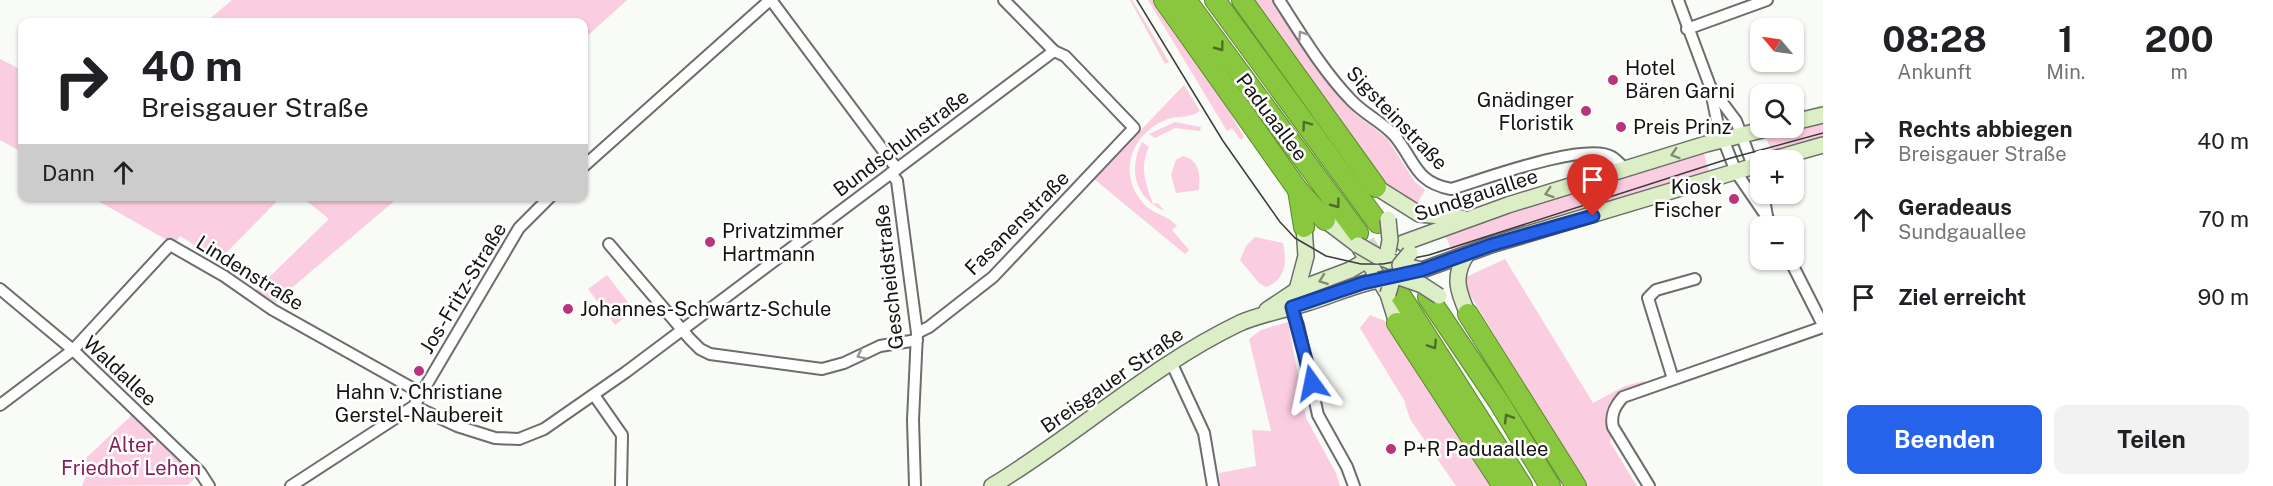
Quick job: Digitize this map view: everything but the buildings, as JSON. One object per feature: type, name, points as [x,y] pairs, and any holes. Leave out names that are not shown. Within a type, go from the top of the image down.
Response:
[{"type":"highway","points":[[1164,0],[1298,190],[1345,233]]},
{"type":"highway","name":"Paduaallee","points":[[1186,0],[1345,233]]},
{"type":"highway","name":"Paduaallee","points":[[1215,0],[1383,221]]},
{"type":"highway","points":[[1242,0],[1376,187]]},
{"type":"highway","points":[[1298,190],[1304,227]]},
{"type":"highway","points":[[1434,297],[1550,486]]},
{"type":"highway","points":[[1394,305],[1502,485]]},
{"type":"highway","points":[[1394,305],[1522,486]]},
{"type":"highway","points":[[1468,314],[1576,486]]},
{"type":"street","points":[[588,162],[771,0]]},
{"type":"street","name":"Gescheidstraße","points":[[771,0],[894,171],[897,181],[917,337],[913,420],[915,486]]},
{"type":"street","points":[[1004,0],[1054,51]]},
{"type":"street","name":"Sigsteinstraße","points":[[1280,0],[1338,86],[1369,117],[1394,135],[1417,171],[1425,180],[1436,186],[1451,189],[1549,159],[1586,153],[1611,156],[1625,169]]},
{"type":"street","points":[[1678,0],[1710,86],[1726,146],[1736,172],[1742,185],[1767,216]]},
{"type":"street","points":[[1687,29],[1767,0]]},
{"type":"street","name":"Bundschuhstraße","points":[[414,406],[457,426],[495,438],[519,439],[544,429],[682,329],[1054,51]]},
{"type":"street","name":"Fasanenstraße","points":[[682,329],[700,349],[710,354],[822,369],[844,363],[880,346],[917,337],[993,277],[1134,128],[1065,56],[1054,51]]},
{"type":"street","points":[[1710,86],[1736,121],[1750,153]]},
{"type":"street","points":[[1804,120],[1823,115]]},
{"type":"street","name":"Sundgauallee","points":[[1379,267],[1444,227],[1625,169],[1744,142],[1751,138]]},
{"type":"street","points":[[1804,150],[1823,145]]},
{"type":"street","points":[[1379,267],[1422,270],[1491,245],[1750,167]]},
{"type":"street","points":[[1376,187],[1383,221],[1390,240],[1379,267],[1394,305]]},
{"type":"street","points":[[1376,187],[1419,214],[1468,219]]},
{"type":"street","name":"Jos-Fritz-Straße","points":[[414,406],[519,228],[546,201]]},
{"type":"street","points":[[1765,204],[1767,216]]},
{"type":"street","points":[[1304,227],[1306,256],[1291,298],[1303,341],[1318,414],[1347,467],[1354,486]]},
{"type":"street","points":[[1345,233],[1379,267],[1422,285],[1434,297],[1468,314]]},
{"type":"street","points":[[609,244],[682,329]]},
{"type":"street","name":"Lindenstraße","points":[[0,405],[73,351],[170,245],[224,276],[273,310],[421,393]]},
{"type":"street","points":[[1467,254],[1460,265],[1456,284],[1468,314]]},
{"type":"street","name":"Breisgauer Straße","points":[[992,486],[1038,458],[1171,362],[1224,331],[1291,298],[1379,267]]},
{"type":"street","points":[[1649,486],[1613,427],[1612,421],[1616,405],[1623,397],[1823,326],[1795,270]]},
{"type":"street","points":[[1673,379],[1648,298],[1656,290],[1695,279]]},
{"type":"street","name":"Waldallee","points":[[0,289],[73,351],[200,472],[209,486]]},
{"type":"street","points":[[1171,362],[1204,433],[1214,486]]},
{"type":"street","points":[[594,394],[622,435],[621,486]]},
{"type":"street","points":[[291,486],[414,406]]},
{"type":"green space","points":[[232,0],[627,0],[588,35],[588,18],[211,18]]},
{"type":"green space","points":[[1130,0],[1132,0],[1169,62],[1165,64]]},
{"type":"green space","points":[[1148,0],[1153,0],[1214,86],[1244,137],[1241,140],[1232,128],[1227,131]]},
{"type":"green space","points":[[1253,0],[1273,0],[1354,113],[1387,138],[1415,182],[1425,190],[1417,204],[1396,194],[1383,180]]},
{"type":"green space","points":[[0,59],[18,68],[18,150],[0,140]]},
{"type":"green space","points":[[1184,85],[1200,111],[1165,120],[1153,127],[1136,145],[1130,168],[1135,191],[1143,203],[1177,226],[1172,230],[1189,250],[1185,254],[1094,179]]},
{"type":"green space","points":[[1823,120],[1823,140],[1790,150],[1771,150],[1766,138],[1804,138],[1804,125]]},
{"type":"green space","points":[[1175,122],[1201,127],[1200,131],[1175,128],[1155,138],[1149,134]]},
{"type":"green space","points":[[1142,142],[1149,147],[1144,162],[1148,189],[1153,204],[1158,203],[1164,211],[1154,205],[1146,198],[1137,182],[1135,163]]},
{"type":"green space","points":[[1703,150],[1709,171],[1452,251],[1445,235],[1483,220]]},
{"type":"green space","points":[[1183,156],[1193,161],[1198,169],[1199,190],[1176,193],[1171,175],[1176,160]]},
{"type":"green space","points":[[98,201],[277,201],[219,260],[180,236],[174,244]]},
{"type":"green space","points":[[307,201],[394,201],[275,302],[256,290],[329,219]]},
{"type":"green space","points":[[1255,237],[1283,243],[1284,269],[1278,280],[1266,287],[1259,283],[1240,260],[1246,246]]},
{"type":"green space","points":[[1505,259],[1593,403],[1625,386],[1644,381],[1645,384],[1619,396],[1605,420],[1612,435],[1610,442],[1637,486],[1587,486],[1464,285],[1466,277]]},
{"type":"green space","points":[[607,275],[634,310],[615,325],[588,289]]},
{"type":"green space","points":[[1370,315],[1385,321],[1493,486],[1456,486],[1410,419],[1404,400],[1360,328]]},
{"type":"green space","points":[[1288,322],[1306,418],[1336,473],[1340,486],[1220,486],[1219,473],[1256,466],[1252,430],[1271,431],[1249,339],[1261,330]]},
{"type":"green space","name":"Alter Friedhof Lehen","points":[[132,415],[196,477],[188,485],[82,486],[90,466],[85,459]]},
{"type":"tunnel","points":[[1365,243],[1399,293]]},
{"type":"tram line","points":[[1137,0],[1223,141],[1280,222],[1295,238],[1326,256],[1361,264],[1383,264],[1429,255],[1731,158],[1823,133]]},
{"type":"place","name":"Hotel Bären Garni","points":[[1613,80]]},
{"type":"place","name":"Gnädinger Floristik","points":[[1586,111]]},
{"type":"place","name":"Preis Prinz","points":[[1621,127]]},
{"type":"place","name":"Kiosk Fischer","points":[[1734,199]]},
{"type":"place","name":"Privatzimmer Hartmann","points":[[710,242]]},
{"type":"place","name":"Johannes-Schwartz-Schule","points":[[568,309]]},
{"type":"place","name":"Hahn v. Christiane Gerstel-Naubereit","points":[[419,371]]},
{"type":"place","name":"P+R Paduaallee","points":[[1391,449]]},
{"type":"route","points":[[1312,383],[1303,341],[1292,307],[1363,283],[1422,270],[1491,245],[1593,216]]}]
